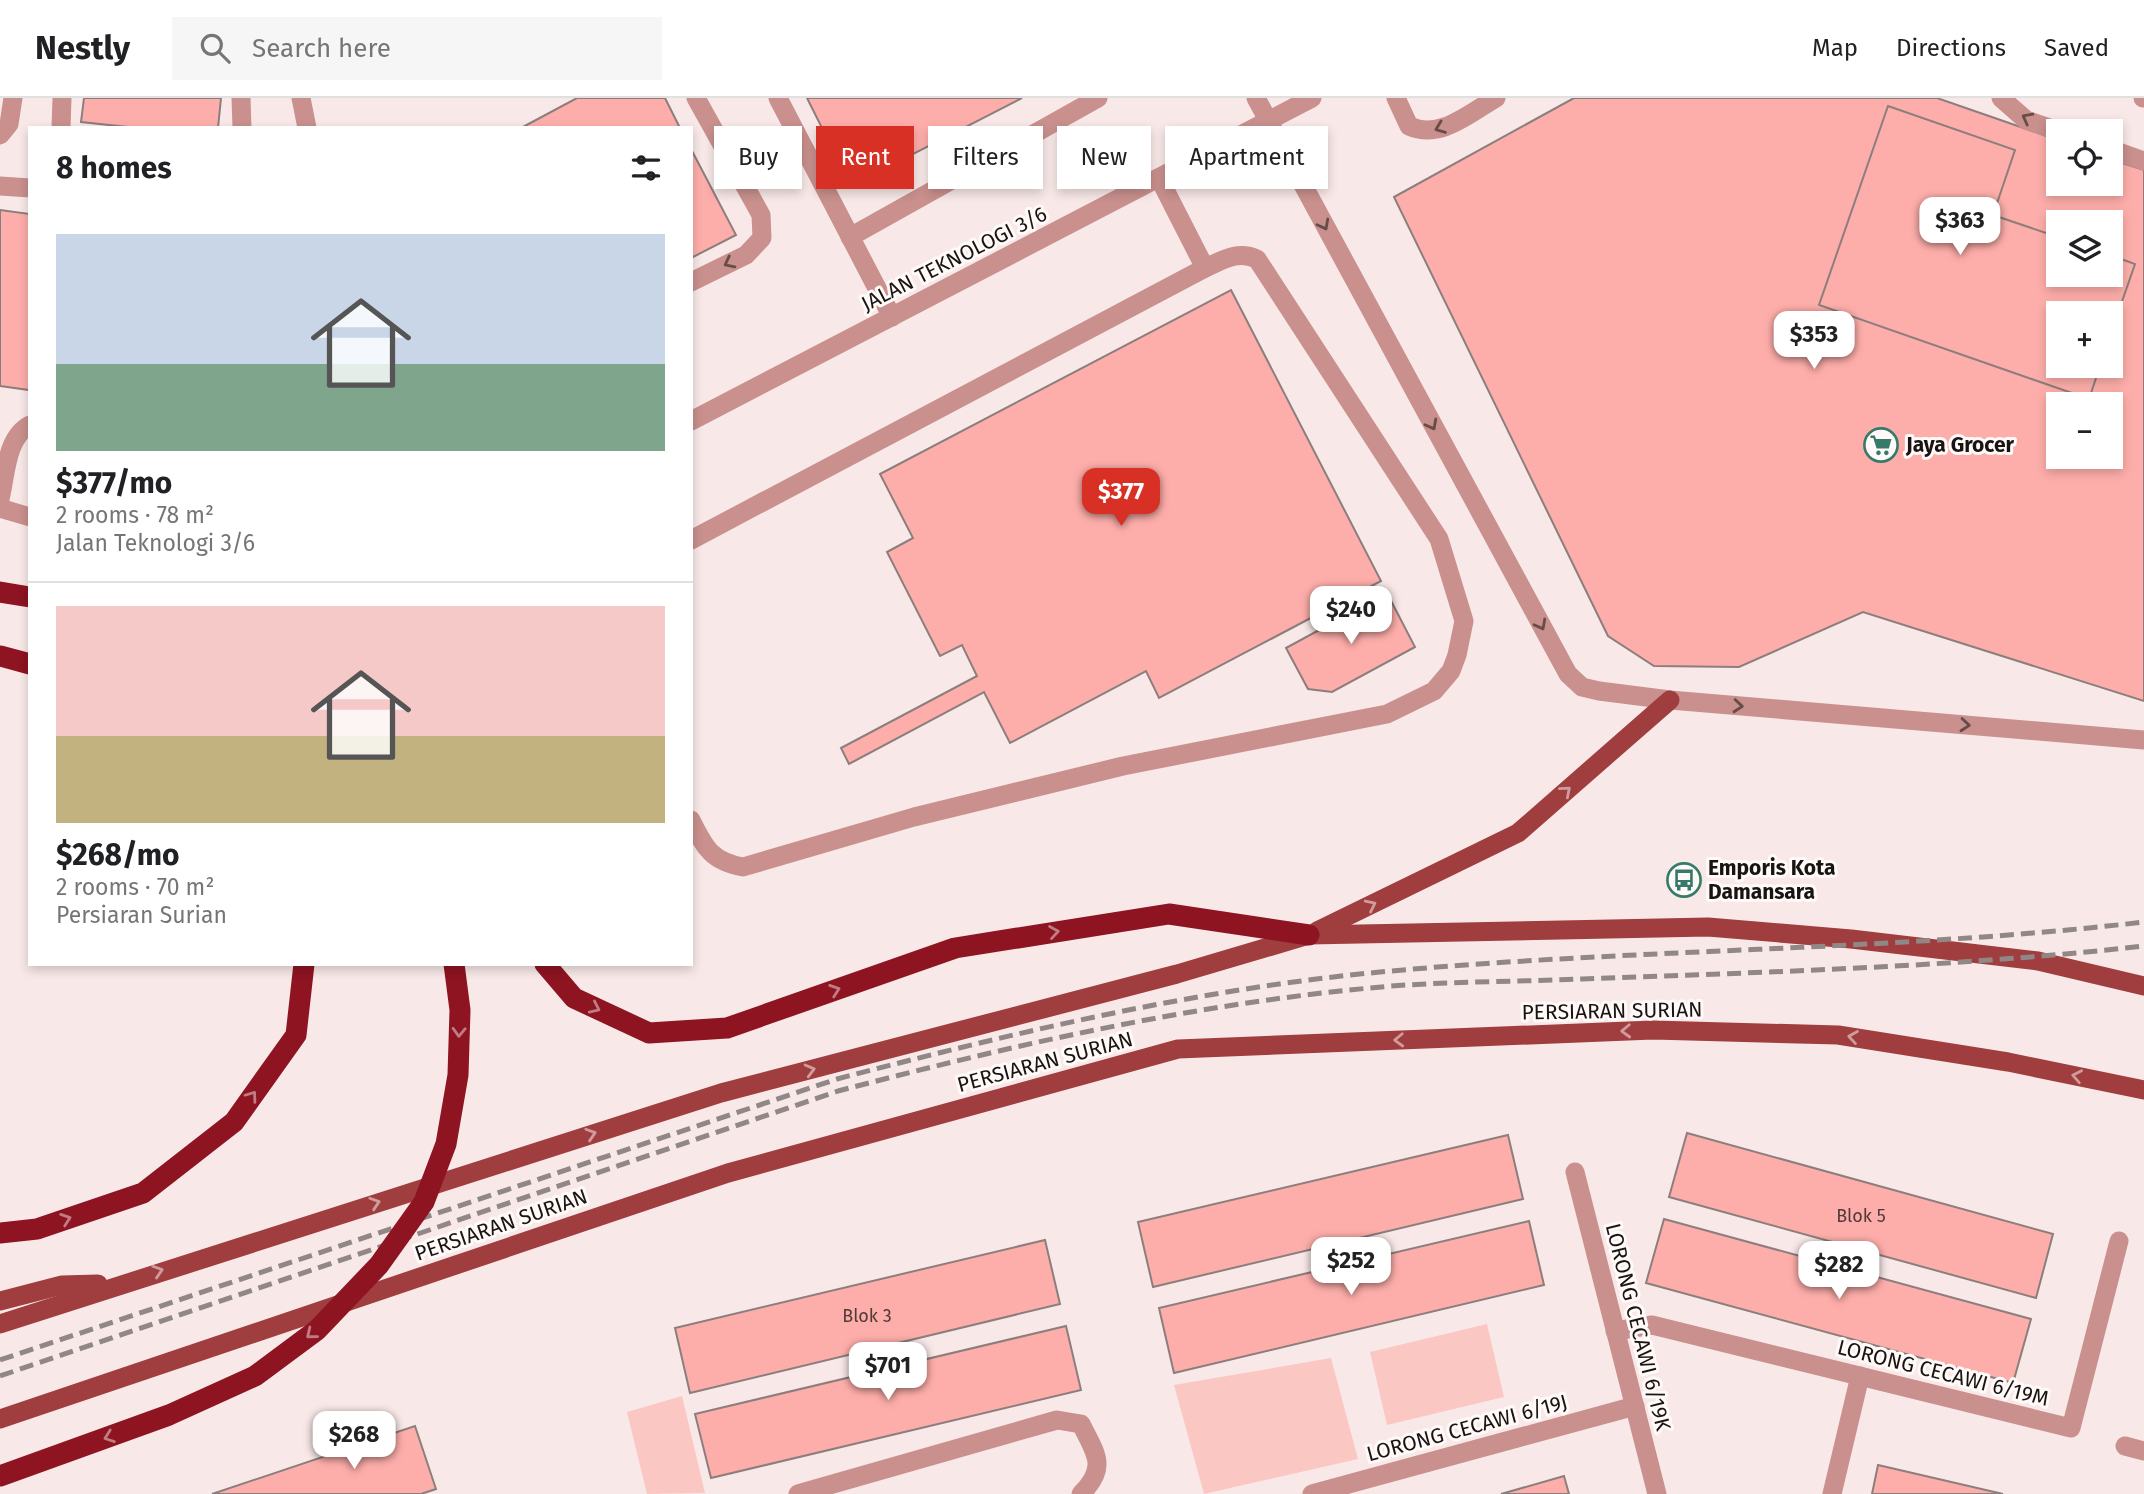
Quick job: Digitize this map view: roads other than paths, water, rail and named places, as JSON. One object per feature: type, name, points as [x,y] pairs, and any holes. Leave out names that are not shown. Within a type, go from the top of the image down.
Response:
[{"type":"highway","points":[[547,966],[574,998],[649,1033],[727,1028],[956,948],[1156,916],[1170,914],[1309,934]]},
{"type":"highway","points":[[0,1244],[143,1193],[234,1122],[296,1035],[304,966]]},
{"type":"highway","points":[[0,1476],[169,1415],[255,1376],[317,1330],[379,1265],[424,1202],[446,1144],[458,1062],[460,1010],[454,966]]},
{"type":"highway","points":[[0,1233],[37,1229]]},
{"type":"main road","points":[[0,1324],[721,1093],[1177,974],[1309,934],[1518,833],[1670,700]]},
{"type":"main road","points":[[1309,934],[1708,927],[1850,939],[2038,961],[2144,986]]},
{"type":"main road","name":"PERSIARAN SURIAN","points":[[0,1419],[728,1172],[1178,1049],[1653,1030],[1838,1035],[2008,1062],[2144,1090]]},
{"type":"main road","points":[[0,1301],[62,1285],[119,1284]]},
{"type":"street","points":[[0,135],[9,124],[13,98]]},
{"type":"street","points":[[61,126],[62,98]]},
{"type":"street","points":[[241,98],[242,126]]},
{"type":"street","points":[[301,98],[307,126]]},
{"type":"street","points":[[693,281],[746,255],[762,238],[761,215],[696,98]]},
{"type":"street","points":[[778,98],[892,317]]},
{"type":"street","points":[[850,237],[1098,98]]},
{"type":"street","points":[[1256,98],[1568,674],[1582,687],[1670,700],[2144,740]]},
{"type":"street","name":"JALAN TEKNOLOGI 3/6","points":[[693,420],[1312,98]]},
{"type":"street","points":[[1396,98],[1409,126],[1422,132],[1436,132],[1496,98]]},
{"type":"street","points":[[1997,99],[2026,120],[2046,127]]},
{"type":"street","points":[[2123,154],[2144,161]]},
{"type":"street","points":[[1159,178],[1205,268]]},
{"type":"street","points":[[0,186],[28,188]]},
{"type":"street","points":[[693,539],[1205,268],[1236,254],[1247,254],[1257,259],[1439,539],[1464,621],[1451,671],[1434,691],[1388,714],[1123,766],[914,817],[743,867],[716,859],[701,841],[693,824]]},
{"type":"street","points":[[0,499],[14,439],[20,430],[28,426]]},
{"type":"street","points":[[0,508],[28,516]]},
{"type":"street","name":"LORONG CECAWI 6/19K","points":[[1575,1172],[1657,1494]]},
{"type":"street","name":"LORONG CECAWI 6/19M","points":[[1615,1331],[1652,1325],[2071,1428],[2119,1241]]},
{"type":"street","points":[[1832,1494],[1860,1376]]},
{"type":"street","name":"LORONG CECAWI 6/19J","points":[[1312,1494],[1634,1406]]},
{"type":"street","points":[[797,1494],[1057,1420],[1081,1423],[1098,1459],[1096,1480],[1081,1494]]},
{"type":"railway","points":[[0,1360],[837,1079],[1035,1030],[1168,1002],[1302,981],[1467,965],[1951,939],[2144,922]]},
{"type":"railway","points":[[0,1376],[838,1091],[1102,1029],[1302,995],[1396,986],[1863,968],[2144,946]]},
{"type":"place","name":"Jaya Grocer","points":[[1881,445]]},
{"type":"place","name":"Emporis Kota Damansara","points":[[1684,880]]}]
